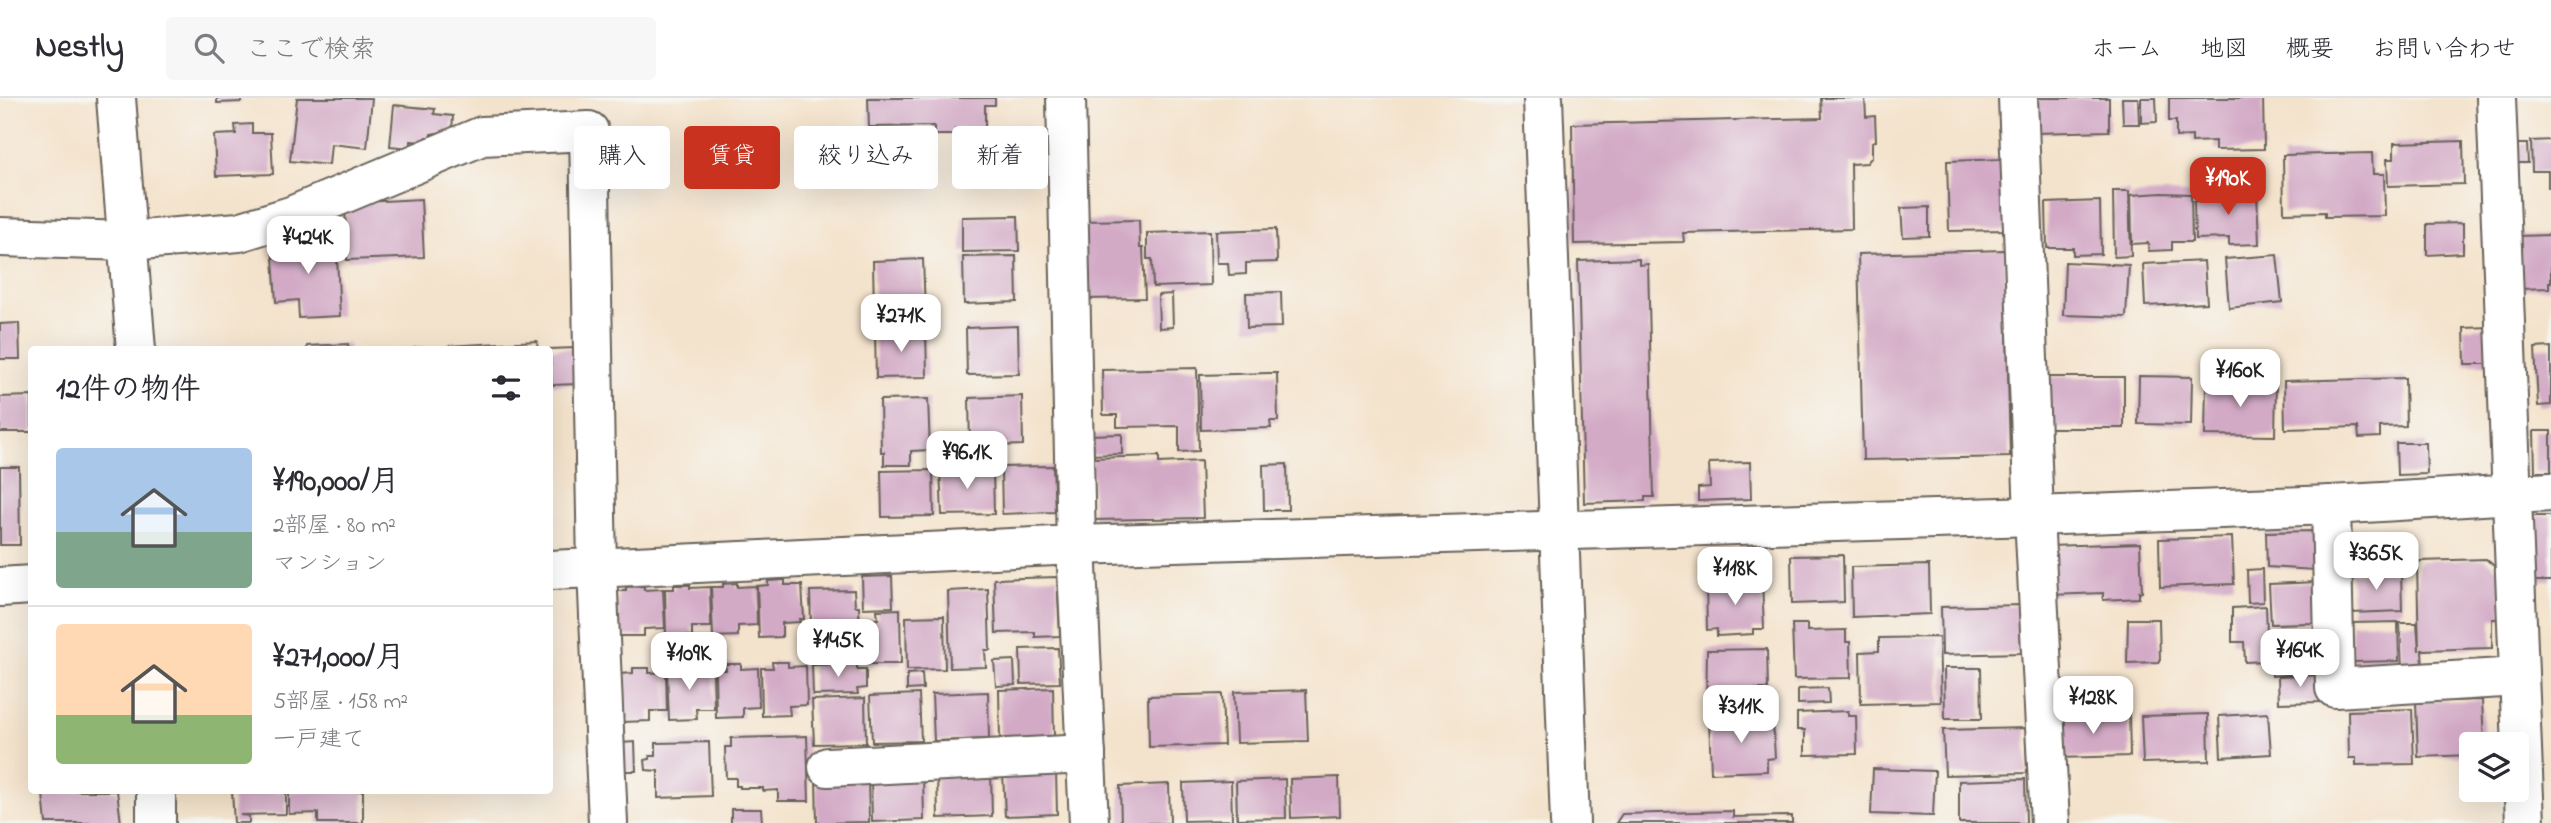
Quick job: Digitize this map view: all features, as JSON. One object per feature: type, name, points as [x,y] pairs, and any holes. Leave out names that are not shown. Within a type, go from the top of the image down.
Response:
[{"type":"street","points":[[116,98],[136,346]]},
{"type":"street","points":[[1066,98],[1076,545],[1089,823]]},
{"type":"street","points":[[1543,98],[1570,823]]},
{"type":"street","points":[[2018,98],[2034,516],[2050,823]]},
{"type":"street","points":[[2496,98],[2525,823]]},
{"type":"street","points":[[0,237],[128,241],[239,232],[291,216],[482,136],[589,131],[597,569],[608,823]]},
{"type":"street","points":[[553,570],[1076,545],[2034,516],[2331,505],[2551,492]]},
{"type":"street","points":[[2331,505],[2335,688],[2519,677]]},
{"type":"street","points":[[0,587],[28,585]]},
{"type":"street","points":[[828,767],[1086,754]]},
{"type":"street","points":[[156,794],[156,823]]},
{"type":"building","points":[[217,98],[241,98],[241,102],[217,103]]},
{"type":"building","points":[[297,98],[372,98],[367,148],[331,144],[329,165],[290,161]]},
{"type":"building","points":[[868,98],[995,98],[995,105],[985,105],[985,126],[952,126],[952,135],[938,135],[938,126],[869,126]]},
{"type":"building","points":[[1821,98],[1865,98],[1866,117],[1875,116],[1876,141],[1872,142],[1872,157],[1867,163],[1851,164],[1852,229],[1683,233],[1684,242],[1574,244],[1572,124],[1822,118]]},
{"type":"building","points":[[2034,98],[2109,98],[2109,131],[2035,133]]},
{"type":"building","points":[[2122,98],[2138,98],[2139,124],[2123,124]]},
{"type":"building","points":[[2141,98],[2156,98],[2157,122],[2141,123]]},
{"type":"building","points":[[2169,98],[2263,98],[2264,149],[2215,150],[2215,141],[2192,142],[2192,136],[2176,137],[2176,121],[2169,121]]},
{"type":"building","points":[[394,105],[435,109],[434,114],[453,116],[452,130],[431,134],[431,137],[426,137],[426,142],[411,141],[410,148],[390,146]]},
{"type":"building","points":[[252,124],[252,133],[271,133],[273,174],[216,176],[214,135],[236,134],[235,125]]},
{"type":"building","points":[[2551,140],[2551,187],[2548,187],[2548,171],[2532,171],[2531,141]]},
{"type":"building","points":[[2463,141],[2464,184],[2388,186],[2387,159],[2394,159],[2394,143]]},
{"type":"building","points":[[2512,144],[2527,144],[2528,163],[2513,163]]},
{"type":"building","points":[[2372,153],[2373,174],[2384,174],[2385,216],[2325,217],[2325,212],[2284,213],[2283,155]]},
{"type":"building","points":[[2006,159],[2009,230],[1949,231],[1947,161]]},
{"type":"building","points":[[2113,191],[2129,191],[2131,256],[2114,257]]},
{"type":"building","points":[[2257,191],[2259,244],[2229,245],[2229,238],[2195,239],[2194,201],[2204,201],[2204,193]]},
{"type":"building","points":[[2191,194],[2192,242],[2172,242],[2172,250],[2149,251],[2148,243],[2132,244],[2131,195]]},
{"type":"building","points":[[421,199],[424,257],[347,260],[345,203]]},
{"type":"building","points":[[2100,201],[2101,254],[2073,255],[2073,248],[2047,248],[2046,203]]},
{"type":"building","points":[[1929,207],[1929,236],[1903,237],[1901,208]]},
{"type":"building","points":[[1018,216],[1019,251],[962,252],[962,217]]},
{"type":"building","points":[[1139,220],[1145,298],[1084,299],[1082,221]]},
{"type":"building","points":[[2463,223],[2463,253],[2427,255],[2427,224]]},
{"type":"building","points":[[1276,229],[1277,262],[1246,263],[1246,274],[1229,275],[1228,263],[1217,263],[1216,231]]},
{"type":"building","points":[[1210,231],[1211,285],[1153,287],[1152,259],[1147,259],[1147,233]]},
{"type":"building","points":[[2551,235],[2549,288],[2519,289],[2518,236]]},
{"type":"building","points":[[336,239],[340,316],[299,318],[298,300],[276,302],[272,242]]},
{"type":"building","points":[[2005,250],[2010,457],[1863,460],[1858,254]]},
{"type":"building","points":[[2277,255],[2282,302],[2229,308],[2225,259]]},
{"type":"building","points":[[1016,256],[1017,302],[964,304],[963,257]]},
{"type":"building","points":[[923,259],[925,310],[874,311],[873,261]]},
{"type":"building","points":[[1639,259],[1639,265],[1648,264],[1654,497],[1645,497],[1645,501],[1584,503],[1578,261]]},
{"type":"building","points":[[2204,261],[2207,303],[2145,306],[2143,264]]},
{"type":"building","points":[[2065,262],[2129,265],[2126,317],[2063,315]]},
{"type":"building","points":[[1281,292],[1282,327],[1247,328],[1246,293]]},
{"type":"building","points":[[1172,294],[1173,327],[1159,328],[1158,295]]},
{"type":"building","points":[[19,323],[20,359],[0,359],[0,324]]},
{"type":"building","points":[[1018,326],[1019,374],[967,375],[966,328]]},
{"type":"building","points":[[2491,327],[2492,364],[2465,364],[2464,328]]},
{"type":"building","points":[[926,330],[927,377],[876,378],[875,332]]},
{"type":"building","points":[[537,341],[538,346],[448,346]]},
{"type":"building","points":[[348,344],[348,346],[307,346]]},
{"type":"building","points":[[2551,347],[2551,405],[2538,406],[2535,348]]},
{"type":"building","points":[[575,348],[577,384],[553,385],[553,349]]},
{"type":"building","points":[[1197,368],[1199,451],[1179,452],[1179,426],[1117,427],[1117,415],[1103,415],[1102,370]]},
{"type":"building","points":[[1277,373],[1278,421],[1270,421],[1271,428],[1201,430],[1200,375]]},
{"type":"building","points":[[2139,376],[2192,377],[2191,425],[2138,424]]},
{"type":"building","points":[[2045,377],[2124,377],[2124,428],[2044,428]]},
{"type":"building","points":[[2405,378],[2406,426],[2380,427],[2380,437],[2359,438],[2358,427],[2285,429],[2284,381]]},
{"type":"building","points":[[2206,382],[2276,383],[2275,436],[2205,435]]},
{"type":"building","points":[[28,396],[28,432],[0,432],[0,397]]},
{"type":"building","points":[[1022,396],[1023,445],[970,447],[969,398]]},
{"type":"building","points":[[928,399],[930,450],[911,451],[911,465],[884,465],[884,452],[881,452],[880,400]]},
{"type":"building","points":[[2534,431],[2551,431],[2551,472],[2535,472]]},
{"type":"building","points":[[1122,434],[1122,454],[1088,455],[1088,435]]},
{"type":"building","points":[[2396,443],[2426,443],[2427,474],[2397,475]]},
{"type":"building","points":[[1159,456],[1159,463],[1201,461],[1203,518],[1093,520],[1092,458]]},
{"type":"building","points":[[1750,462],[1751,499],[1698,501],[1698,488],[1710,487],[1709,463]]},
{"type":"building","points":[[1287,464],[1288,510],[1264,510],[1263,465]]},
{"type":"building","points":[[1053,466],[1055,512],[1002,514],[1001,467]]},
{"type":"building","points":[[0,467],[19,467],[20,545],[0,545]]},
{"type":"building","points":[[993,468],[994,514],[942,515],[940,469]]},
{"type":"building","points":[[933,470],[934,516],[882,517],[881,471]]},
{"type":"building","points":[[2527,516],[2551,516],[2551,581],[2528,581]]},
{"type":"building","points":[[2314,531],[2315,570],[2267,567],[2266,532]]},
{"type":"building","points":[[2232,537],[2234,584],[2160,587],[2159,539]]},
{"type":"building","points":[[2140,543],[2142,592],[2139,592],[2139,598],[2103,600],[2103,593],[2050,595],[2049,546]]},
{"type":"building","points":[[1843,555],[1844,602],[1792,604],[1791,556]]},
{"type":"building","points":[[2486,559],[2501,572],[2502,619],[2492,619],[2492,648],[2422,650],[2423,671],[2402,672],[2400,623],[2417,623],[2419,651],[2417,565],[2420,561]]},
{"type":"building","points":[[1929,565],[1930,614],[1852,617],[1851,567]]},
{"type":"building","points":[[2262,569],[2263,602],[2248,603],[2247,570]]},
{"type":"building","points":[[2401,572],[2402,611],[2352,613],[2351,573]]},
{"type":"building","points":[[892,576],[893,607],[863,608],[862,577]]},
{"type":"building","points":[[1057,577],[1060,636],[1035,637],[1035,632],[996,633],[994,579]]},
{"type":"building","points":[[785,580],[785,585],[802,585],[804,619],[799,619],[800,622],[782,623],[782,637],[759,638],[757,586],[768,585],[768,581]]},
{"type":"building","points":[[1762,580],[1764,629],[1753,629],[1753,634],[1717,636],[1717,629],[1707,630],[1706,581]]},
{"type":"building","points":[[2317,582],[2318,616],[2314,616],[2314,623],[2271,624],[2269,584]]},
{"type":"building","points":[[737,583],[737,587],[756,586],[757,625],[738,626],[738,636],[713,637],[711,587]]},
{"type":"building","points":[[674,585],[690,585],[690,588],[710,587],[711,627],[692,627],[692,636],[666,637],[665,589],[674,589]]},
{"type":"building","points":[[644,586],[644,590],[663,589],[665,628],[644,629],[644,636],[619,636],[618,591],[626,591],[626,587]]},
{"type":"building","points":[[988,589],[990,650],[985,650],[986,667],[950,668],[948,591]]},
{"type":"building","points":[[854,590],[855,606],[859,606],[860,643],[856,644],[857,662],[812,663],[810,591]]},
{"type":"building","points":[[2020,605],[2021,653],[1942,655],[1941,607]]},
{"type":"building","points":[[2266,606],[2268,661],[2245,662],[2244,642],[2232,642],[2232,608]]},
{"type":"building","points":[[900,609],[901,664],[865,664],[864,619],[878,619],[877,610]]},
{"type":"building","points":[[944,616],[945,669],[907,670],[906,617]]},
{"type":"building","points":[[2128,619],[2159,619],[2160,662],[2127,663]]},
{"type":"building","points":[[2398,622],[2399,661],[2352,662],[2351,623]]},
{"type":"building","points":[[1792,624],[1807,624],[1807,631],[1846,630],[1846,642],[1850,642],[1851,678],[1794,679]]},
{"type":"building","points":[[2319,635],[2320,669],[2272,676],[2270,636]]},
{"type":"building","points":[[1939,637],[1941,702],[1861,704],[1860,652],[1879,651],[1879,638]]},
{"type":"building","points":[[1058,648],[1060,683],[1021,684],[1020,649]]},
{"type":"building","points":[[1767,649],[1768,689],[1749,689],[1749,697],[1743,697],[1743,713],[1706,713],[1707,650]]},
{"type":"building","points":[[1014,660],[1015,685],[996,686],[994,661]]},
{"type":"building","points":[[772,662],[788,662],[788,667],[806,666],[807,705],[789,706],[790,715],[762,716],[761,668],[773,668]]},
{"type":"building","points":[[725,664],[741,664],[741,669],[758,668],[759,707],[743,708],[743,717],[716,718],[715,670],[726,670]]},
{"type":"building","points":[[857,664],[857,669],[866,669],[866,688],[857,689],[858,694],[813,695],[812,665]]},
{"type":"building","points":[[678,666],[695,666],[695,671],[713,670],[714,709],[696,709],[697,719],[669,720],[667,672],[678,671]]},
{"type":"building","points":[[633,668],[649,668],[649,673],[666,672],[667,711],[650,711],[650,721],[622,722],[620,674],[633,673]]},
{"type":"building","points":[[1944,668],[1981,668],[1982,719],[1945,719]]},
{"type":"building","points":[[922,673],[923,689],[907,690],[907,674]]},
{"type":"building","points":[[2320,675],[2321,702],[2279,703],[2278,677]]},
{"type":"building","points":[[1053,688],[1054,737],[1000,739],[999,690]]},
{"type":"building","points":[[1828,688],[1829,703],[1798,704],[1798,689]]},
{"type":"building","points":[[1306,690],[1308,741],[1236,743],[1234,692]]},
{"type":"building","points":[[988,692],[989,739],[934,741],[932,694]]},
{"type":"building","points":[[919,694],[921,741],[872,742],[870,696]]},
{"type":"building","points":[[1222,694],[1224,745],[1149,747],[1148,696]]},
{"type":"building","points":[[865,698],[866,743],[814,744],[812,700]]},
{"type":"building","points":[[2482,700],[2483,732],[2459,732],[2459,755],[2418,757],[2416,702]]},
{"type":"building","points":[[2412,709],[2414,764],[2356,765],[2356,758],[2349,758],[2348,711]]},
{"type":"building","points":[[1848,711],[1848,716],[1856,716],[1857,754],[1805,755],[1805,730],[1797,730],[1797,713]]},
{"type":"building","points":[[2129,713],[2130,756],[2057,758],[2055,716]]},
{"type":"building","points":[[2268,713],[2271,754],[2221,757],[2219,716]]},
{"type":"building","points":[[2208,714],[2209,761],[2143,763],[2141,716]]},
{"type":"building","points":[[1761,717],[1761,722],[1773,722],[1775,758],[1767,759],[1767,771],[1711,773],[1709,718]]},
{"type":"building","points":[[2026,728],[2027,773],[1945,775],[1943,730]]},
{"type":"building","points":[[807,736],[809,801],[778,801],[778,790],[740,788],[736,786],[736,778],[726,778],[725,747],[731,747],[731,738]]},
{"type":"building","points":[[635,742],[636,771],[620,771],[620,743]]},
{"type":"building","points":[[709,742],[711,796],[658,798],[658,771],[646,770],[645,760],[656,756],[656,743]]},
{"type":"building","points":[[1873,769],[1935,771],[1933,816],[1871,814]]},
{"type":"building","points":[[1056,771],[1057,814],[1005,816],[1003,772]]},
{"type":"building","points":[[991,772],[992,816],[938,818],[937,774]]},
{"type":"building","points":[[923,775],[924,820],[872,822],[871,777]]},
{"type":"building","points":[[868,777],[869,822],[817,823],[816,779]]},
{"type":"building","points":[[1339,777],[1340,816],[1291,818],[1290,779]]},
{"type":"building","points":[[1285,779],[1286,818],[1237,819],[1236,781]]},
{"type":"building","points":[[2025,779],[2026,823],[1959,823],[1959,781]]},
{"type":"building","points":[[1231,781],[1232,820],[1184,821],[1183,783]]},
{"type":"building","points":[[1169,784],[1170,823],[1121,823],[1120,786]]},
{"type":"building","points":[[43,794],[117,794],[121,823],[46,823]]},
{"type":"building","points":[[232,794],[286,794],[286,814],[240,815],[249,816],[249,823],[234,823]]},
{"type":"building","points":[[289,794],[363,794],[363,823],[318,823],[318,813],[289,814]]},
{"type":"building","points":[[731,809],[761,809],[762,822],[731,823]]},
{"type":"building","points":[[1733,811],[1733,817],[1792,816],[1792,823],[1616,823],[1622,814]]}]
